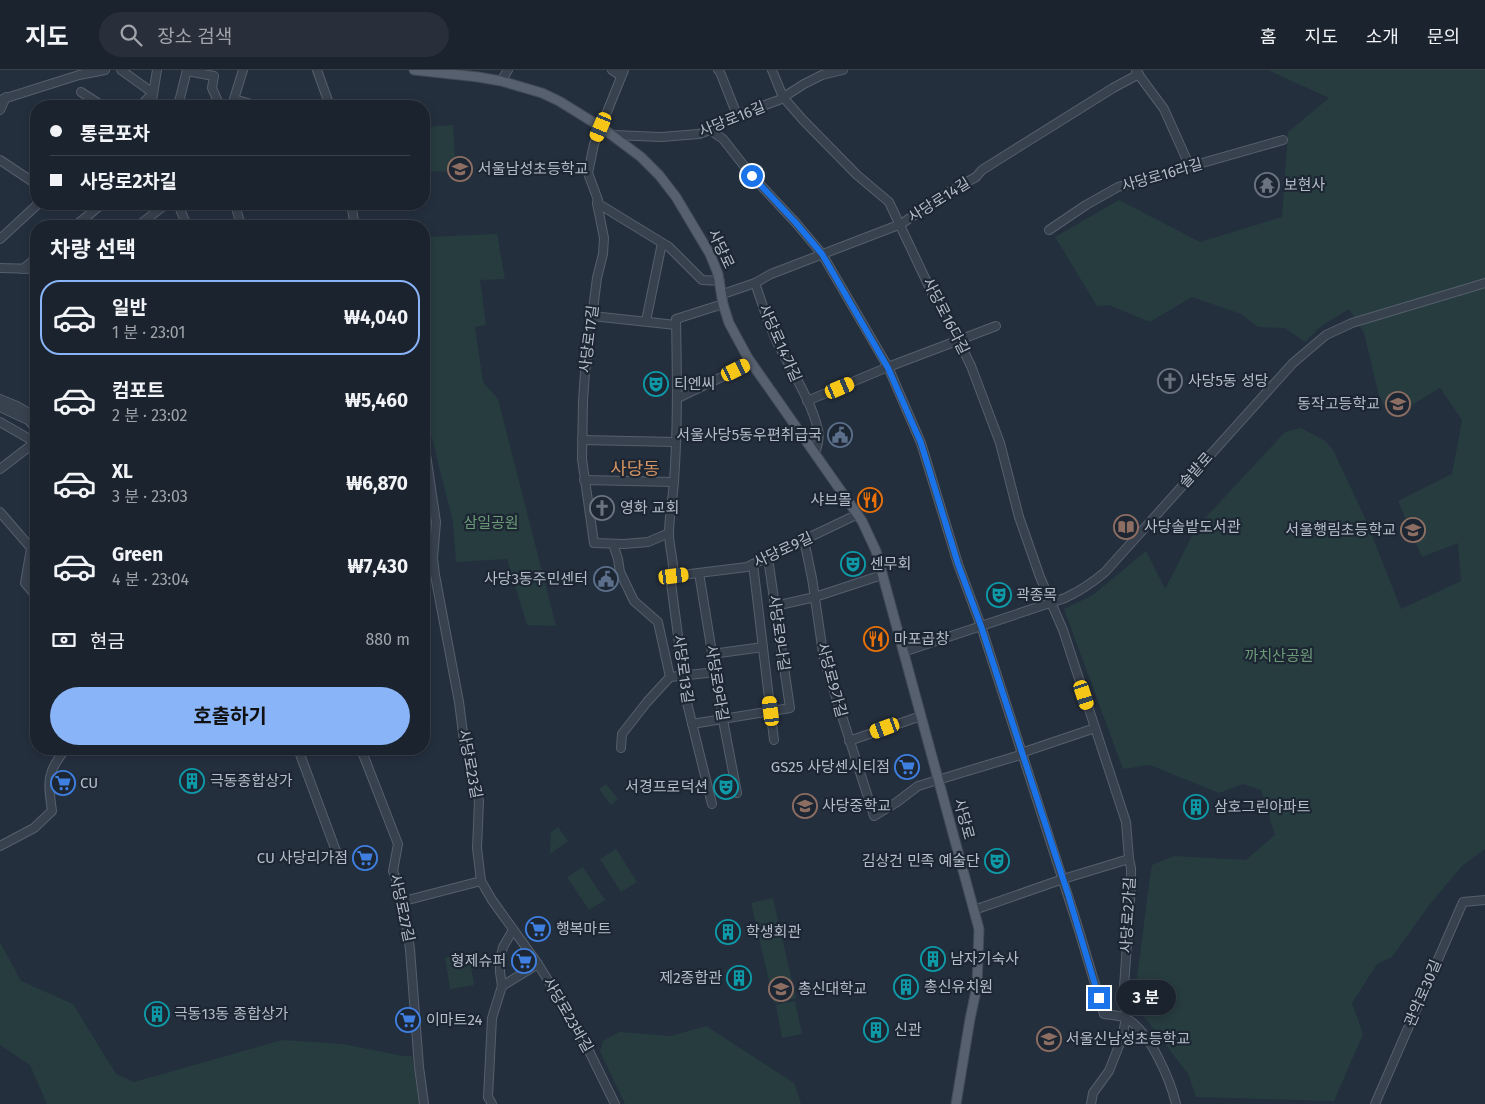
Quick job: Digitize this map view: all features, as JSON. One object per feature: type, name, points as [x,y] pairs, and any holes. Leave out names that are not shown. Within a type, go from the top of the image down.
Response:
[{"type":"main road","name":"사당로","points":[[420,70],[501,81],[550,97],[613,135],[641,157],[659,175],[676,198],[710,254],[720,281],[723,304],[732,332],[751,363],[858,514],[869,535],[882,575],[979,929],[979,969],[956,1104]]},
{"type":"street","points":[[0,110],[2,97],[79,74],[105,70]]},
{"type":"street","points":[[121,70],[153,93]]},
{"type":"street","points":[[152,100],[157,70]]},
{"type":"street","points":[[180,100],[187,70],[214,76],[212,88],[217,100]]},
{"type":"street","points":[[237,100],[234,99],[244,70]]},
{"type":"street","points":[[317,70],[328,100]]},
{"type":"street","points":[[501,81],[508,70]]},
{"type":"street","points":[[612,70],[623,73]]},
{"type":"street","points":[[718,70],[737,115]]},
{"type":"street","name":"사당로16다길","points":[[772,70],[783,97],[802,120],[857,175],[889,202],[901,224],[933,295],[970,366],[1000,443],[1019,517],[1040,577],[1052,603]]},
{"type":"street","name":"사당로16길","points":[[613,135],[662,137],[699,134],[737,115],[783,97],[822,75],[843,70]]},
{"type":"street","points":[[1137,72],[1164,109],[1190,166]]},
{"type":"street","name":"사당로14길","points":[[722,294],[755,284],[771,274],[901,224],[952,190],[976,177],[982,170],[1137,72]]},
{"type":"street","name":"사당로17길","points":[[610,544],[594,543],[584,480],[583,401],[592,316],[604,238],[598,200],[588,173],[594,144],[623,73]]},
{"type":"street","points":[[81,92],[93,100]]},
{"type":"street","points":[[146,100],[153,93]]},
{"type":"street","points":[[710,130],[723,138],[752,176],[822,254],[888,368],[921,443],[958,564],[981,626],[1063,879],[1104,1014],[1126,1018],[1148,1038],[1171,1086],[1176,1104]]},
{"type":"street","name":"사당로16라길","points":[[1049,230],[1086,205],[1118,187],[1283,140]]},
{"type":"street","points":[[0,160],[30,180]]},
{"type":"street","points":[[597,203],[669,247],[702,280],[720,281]]},
{"type":"street","points":[[0,239],[31,210]]},
{"type":"street","points":[[82,220],[95,210]]},
{"type":"street","points":[[146,220],[158,210]]},
{"type":"street","points":[[646,321],[662,242]]},
{"type":"street","points":[[23,269],[30,263]]},
{"type":"street","points":[[0,268],[30,269]]},
{"type":"street","name":"사당로14가길","points":[[755,284],[777,340],[808,401],[818,430],[819,443],[815,453]]},
{"type":"street","name":"솔밭로","points":[[903,652],[1052,603],[1080,591],[1105,572],[1293,363],[1326,335],[1352,323],[1386,312],[1485,284]]},
{"type":"street","points":[[592,316],[676,325],[676,319],[723,304]]},
{"type":"street","name":"사당로13길","points":[[676,325],[678,398],[674,482],[669,533],[674,576],[672,583],[687,703],[712,804]]},
{"type":"street","points":[[808,401],[996,326]]},
{"type":"street","points":[[678,398],[751,363]]},
{"type":"street","points":[[0,399],[30,422]]},
{"type":"street","points":[[0,407],[30,415]]},
{"type":"street","points":[[0,422],[30,436]]},
{"type":"street","points":[[582,440],[676,442]]},
{"type":"street","points":[[0,469],[30,446]]},
{"type":"street","points":[[584,480],[674,482]]},
{"type":"street","name":"사당로23길","points":[[430,482],[436,522],[433,558],[464,740],[478,800],[477,848],[482,881],[492,900],[514,930]]},
{"type":"street","points":[[430,510],[434,509]]},
{"type":"street","points":[[0,512],[30,547]]},
{"type":"street","name":"사당로9길","points":[[674,576],[747,567],[858,514]]},
{"type":"street","points":[[669,533],[648,542],[610,544],[618,560],[620,572],[634,601],[658,622],[670,677]]},
{"type":"street","name":"사당로9가길","points":[[804,540],[824,660],[874,816],[898,802],[918,786],[939,781]]},
{"type":"street","points":[[30,554],[25,583],[30,589]]},
{"type":"street","name":"사당로9나길","points":[[768,558],[790,708],[771,711]]},
{"type":"street","points":[[753,564],[774,740]]},
{"type":"street","name":"사당로9라길","points":[[699,573],[736,793]]},
{"type":"street","points":[[775,606],[815,597],[882,575]]},
{"type":"street","name":"사당로2가길","points":[[1052,603],[1126,822],[1128,859],[1131,868],[1124,987],[1126,1018],[1122,1038],[1109,1071],[1093,1093],[1091,1104]]},
{"type":"street","points":[[712,654],[763,647]]},
{"type":"street","points":[[621,748],[622,734],[670,677],[716,672]]},
{"type":"street","points":[[692,724],[771,711]]},
{"type":"street","points":[[849,741],[921,716]]},
{"type":"street","points":[[939,781],[1095,728]]},
{"type":"street","points":[[0,846],[34,828],[52,811],[48,782],[54,763],[61,755]]},
{"type":"street","points":[[300,755],[339,859]]},
{"type":"street","name":"사당로27길","points":[[363,755],[398,844],[393,871],[404,901],[424,1104]]},
{"type":"street","points":[[974,910],[1128,859]]},
{"type":"street","points":[[404,901],[482,881]]},
{"type":"street","name":"관악로30길","points":[[1375,1104],[1463,902],[1485,900]]},
{"type":"street","points":[[492,1104],[488,1097],[492,1018],[502,986],[500,972],[503,947],[514,930]]},
{"type":"street","name":"사당로23바길","points":[[514,930],[538,964],[586,1045],[615,1104]]},
{"type":"street","points":[[502,986],[538,964]]},
{"type":"green space","name":"까치산공원","points":[[1268,70],[1485,70],[1485,849],[1462,866],[1430,904],[1392,957],[1377,964],[1352,1003],[1363,1034],[1334,1101],[1196,1097],[1188,1074],[1140,1011],[1137,979],[1152,865],[1174,856],[1246,860],[1275,835],[1261,790],[1243,784],[1219,793],[1150,765],[1123,769],[1064,609],[1093,595],[1146,551],[1165,589],[1196,528],[1285,432],[1301,428],[1325,441],[1333,450],[1365,518],[1401,609],[1461,581],[1458,543],[1422,557],[1398,501],[1452,474],[1462,420],[1440,388],[1392,417],[1379,396],[1364,333],[1349,309],[1320,327],[1305,342],[1285,328],[1258,327],[1241,314],[1192,297],[1150,322],[1109,305],[1097,306],[1055,237],[1119,200],[1200,242],[1282,217],[1288,132],[1329,98]]},
{"type":"green space","points":[[453,125],[456,171],[430,172],[430,127]]},
{"type":"green space","name":"삼일공원","points":[[497,234],[505,279],[480,280],[486,325],[475,327],[483,382],[498,399],[556,626],[527,625],[507,559],[456,562],[453,522],[430,431],[430,237]]},
{"type":"green space","points":[[606,784],[618,799],[611,805],[599,789]]},
{"type":"green space","points":[[558,827],[568,841],[550,854],[551,832]]},
{"type":"green space","points":[[616,849],[637,882],[621,892],[600,859]]},
{"type":"green space","points":[[583,867],[605,900],[589,910],[567,877]]},
{"type":"green space","points":[[773,898],[796,998],[774,1003],[751,903]]},
{"type":"green space","points":[[0,942],[21,981],[73,1004],[116,1074],[134,1082],[282,1040],[343,1044],[403,1056],[412,1056],[419,1104],[47,1104],[30,1065],[0,1045]]},
{"type":"green space","points":[[469,954],[474,985],[450,989],[445,957]]},
{"type":"green space","points":[[795,1001],[802,1034],[782,1038],[776,1005]]},
{"type":"green space","points":[[706,1026],[794,1083],[801,1104],[625,1104],[600,1051],[603,1041],[619,1032],[671,1036]]},
{"type":"place","name":"서울남성초등학교","points":[[460,169]]},
{"type":"place","name":"보현사","points":[[1267,185]]},
{"type":"place","name":"사당5동 성당","points":[[1170,381]]},
{"type":"place","name":"티엔씨","points":[[656,384]]},
{"type":"place","name":"동작고등학교","points":[[1398,404]]},
{"type":"place","name":"서울사당5동우편취급국","points":[[840,435]]},
{"type":"place","name":"샤브몰","points":[[870,500]]},
{"type":"place","name":"영화 교회","points":[[602,508]]},
{"type":"place","name":"사당솔밭도서관","points":[[1126,527]]},
{"type":"place","name":"서울행림초등학교","points":[[1413,530]]},
{"type":"place","name":"센무회","points":[[853,564]]},
{"type":"place","name":"사당3동주민센터","points":[[606,579]]},
{"type":"place","name":"곽종목","points":[[999,595]]},
{"type":"place","name":"마포곱창","points":[[876,639]]},
{"type":"place","name":"GS25 사당센시티점","points":[[907,767]]},
{"type":"place","name":"극동종합상가","points":[[192,781]]},
{"type":"place","name":"CU","points":[[63,783]]},
{"type":"place","name":"서경프로덕션","points":[[726,787]]},
{"type":"place","name":"사당중학교","points":[[805,806]]},
{"type":"place","name":"삼호그린아파트","points":[[1196,807]]},
{"type":"place","name":"CU 사당리가점","points":[[365,858]]},
{"type":"place","name":"김상건 민족 예술단","points":[[997,861]]},
{"type":"place","name":"행복마트","points":[[538,929]]},
{"type":"place","name":"학생회관","points":[[728,932]]},
{"type":"place","name":"남자기숙사","points":[[933,959]]},
{"type":"place","name":"형제슈퍼","points":[[524,961]]},
{"type":"place","name":"제2종합관","points":[[739,978]]},
{"type":"place","name":"총신유치원","points":[[906,987]]},
{"type":"place","name":"총신대학교","points":[[781,989]]},
{"type":"place","name":"극동13동 종합상가","points":[[157,1014]]},
{"type":"place","name":"이마트24","points":[[408,1020]]},
{"type":"place","name":"신관","points":[[876,1030]]},
{"type":"place","name":"서울신남성초등학교","points":[[1049,1039]]},
{"type":"district","name":"사당동","points":[[635,469]]},
{"type":"route","points":[[752,176],[822,254],[888,368],[921,443],[958,564],[981,626],[1068,894],[1099,998]]}]
